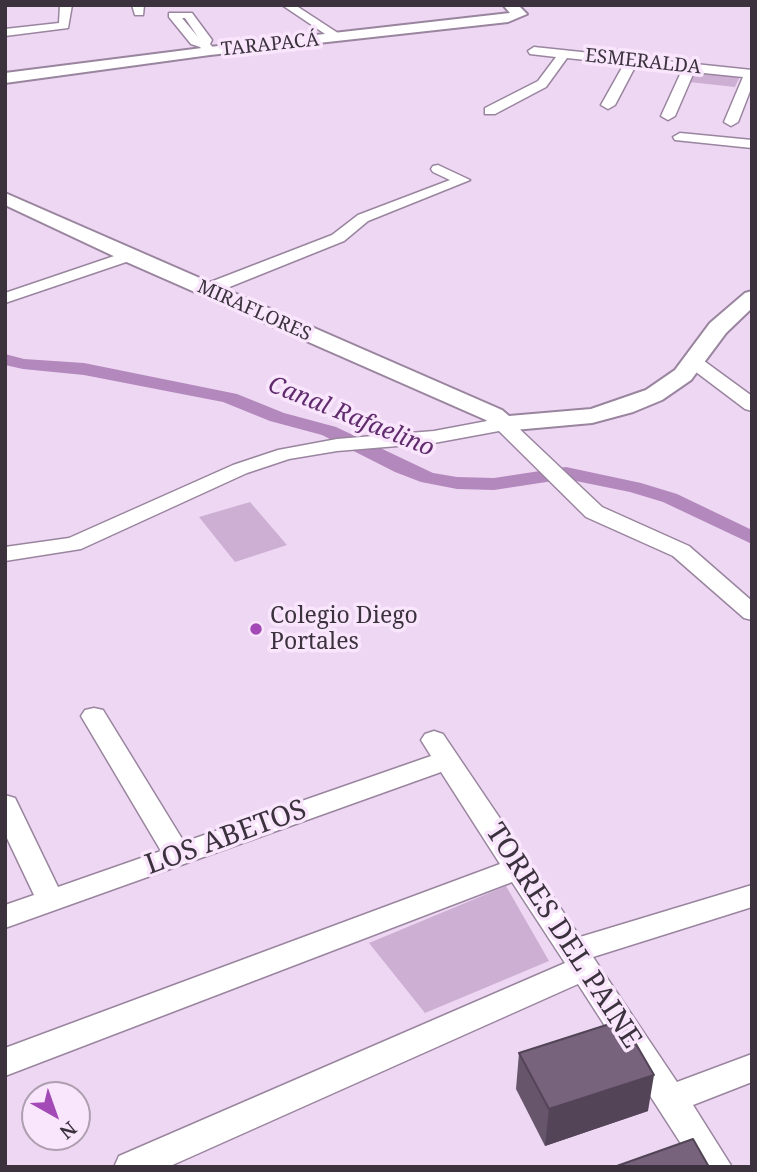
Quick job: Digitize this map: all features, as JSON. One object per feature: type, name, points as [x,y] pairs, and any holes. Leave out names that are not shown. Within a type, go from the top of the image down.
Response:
[{"type":"street","points":[[5,33],[64,26],[66,5]]},
{"type":"street","points":[[288,5],[338,37]]},
{"type":"street","name":"TARAPACÁ","points":[[5,78],[207,48],[338,37],[508,18],[520,14],[510,5]]},
{"type":"street","name":"ESMERALDA","points":[[534,51],[751,74]]},
{"type":"street","points":[[489,111],[542,85],[564,54]]},
{"type":"street","points":[[608,105],[632,61]]},
{"type":"street","points":[[668,116],[690,67]]},
{"type":"street","points":[[731,122],[751,74]]},
{"type":"street","points":[[680,137],[752,144]]},
{"type":"street","points":[[205,290],[338,238],[374,213],[463,180],[438,169]]},
{"type":"street","name":"MIRAFLORES","points":[[5,198],[205,290],[494,415],[503,424]]},
{"type":"street","points":[[7,298],[129,256]]},
{"type":"street","points":[[5,554],[73,544],[95,536],[260,461],[340,445],[434,437],[503,424],[592,416],[625,407],[666,388],[694,362],[718,328],[752,297]]},
{"type":"street","points":[[694,362],[752,405]]},
{"type":"street","points":[[503,424],[594,512],[681,551],[752,613]]},
{"type":"street","points":[[94,716],[178,856]]},
{"type":"street","name":"LOS ABETOS","points":[[5,917],[178,856],[441,750]]},
{"type":"street","name":"TORRES DEL PAINE","points":[[441,750],[715,1167]]},
{"type":"street","points":[[5,805],[51,901]]},
{"type":"street","points":[[5,1062],[519,868]]},
{"type":"street","points":[[131,1167],[579,960],[752,896]]},
{"type":"street","points":[[671,1098],[752,1068]]},
{"type":"shaded area","points":[[694,69],[741,74],[735,87],[689,82]]},
{"type":"shaded area","points":[[250,502],[287,545],[235,562],[199,517]]},
{"type":"shaded area","points":[[506,886],[549,961],[425,1013],[369,943]]},
{"type":"building","points":[[622,1020],[654,1075],[549,1109],[519,1053]]},
{"type":"building","points":[[693,1139],[709,1167],[614,1167]]},
{"type":"waterway","name":"Canal Rafaelino","points":[[5,359],[23,364],[84,369],[230,398],[277,417],[329,431],[402,468],[428,478],[457,483],[494,484],[566,473],[634,487],[670,498],[752,538]]},
{"type":"place","name":"Colegio Diego Portales","points":[[256,629]]}]
